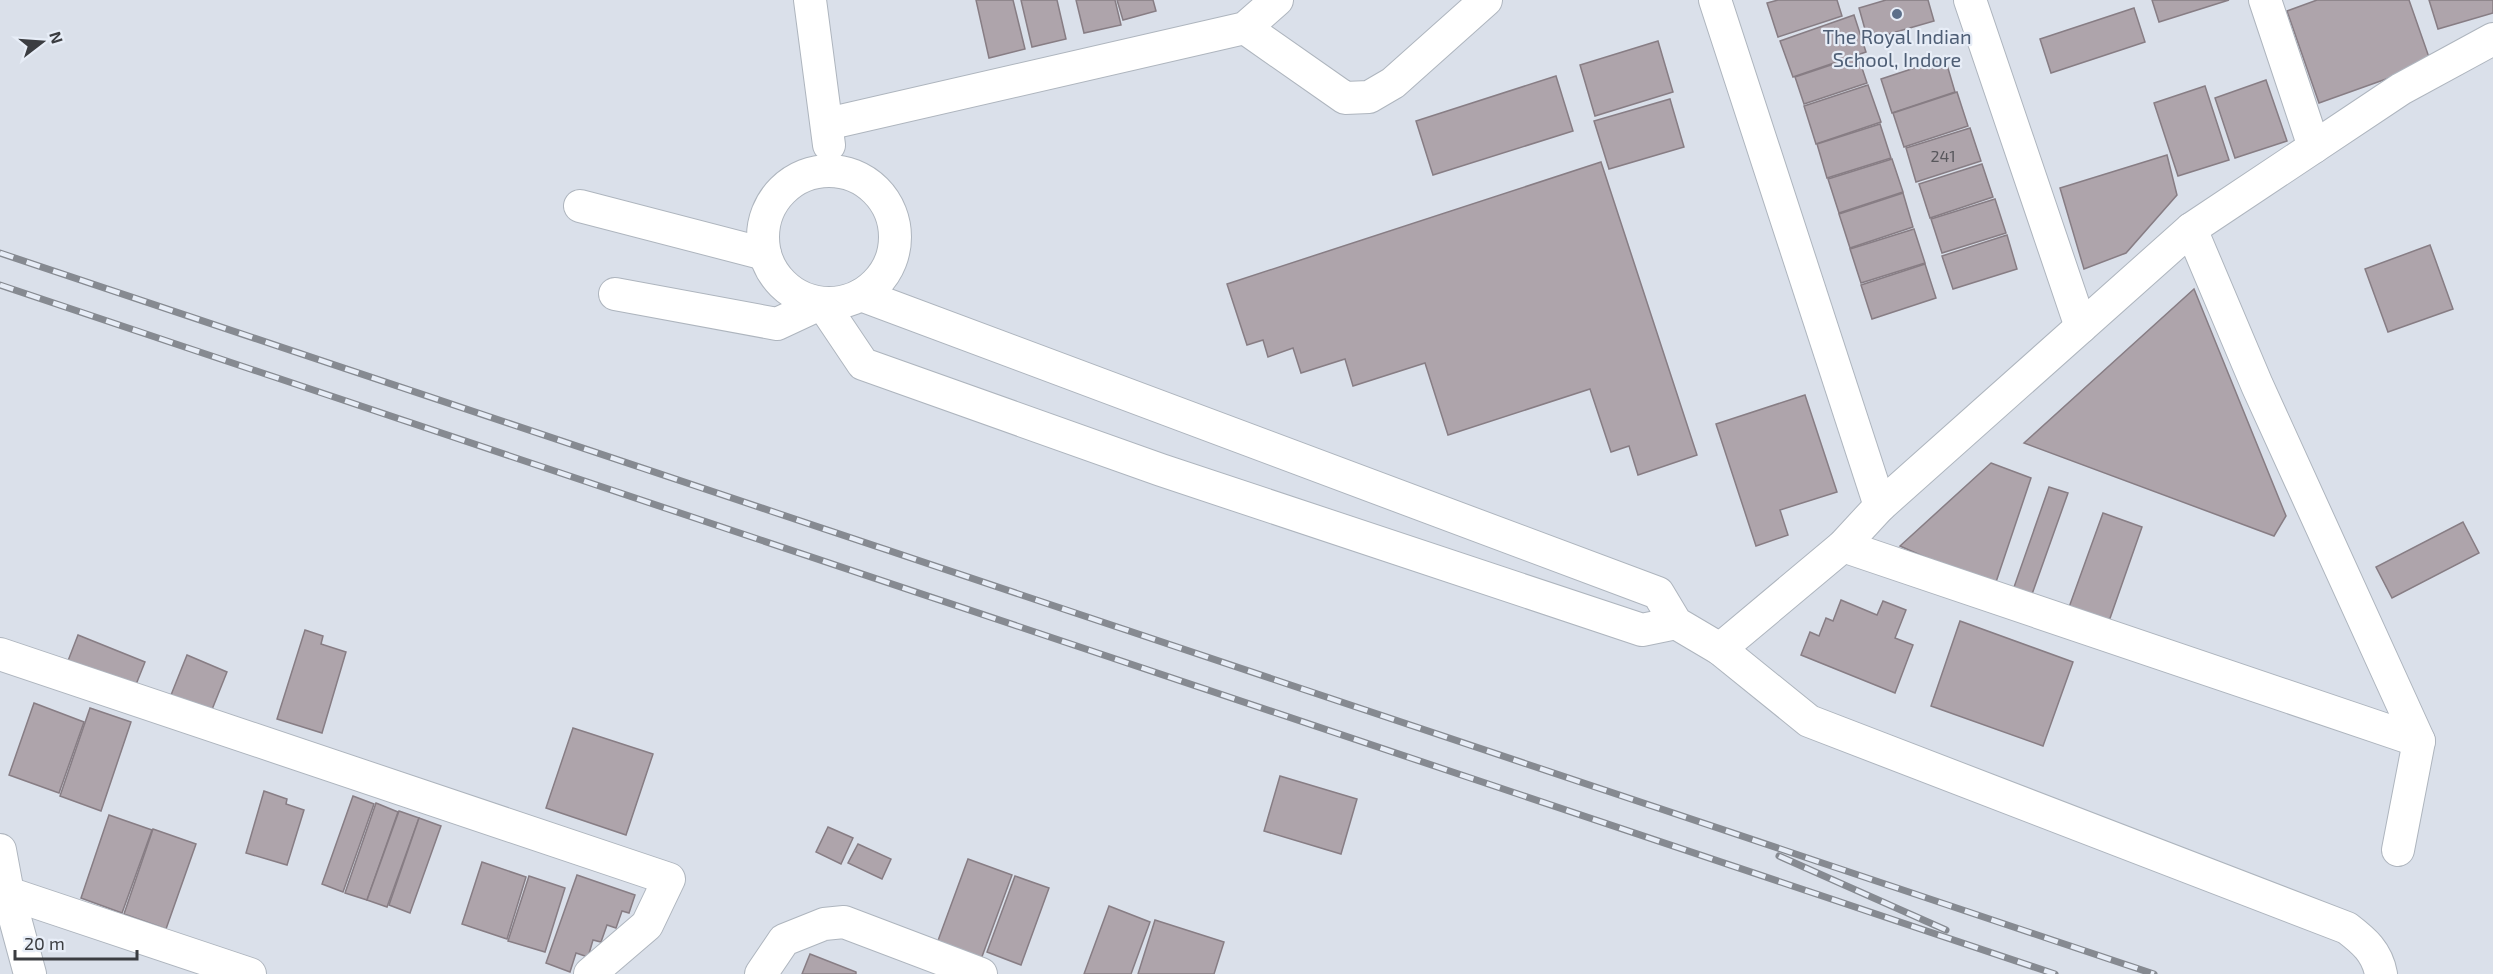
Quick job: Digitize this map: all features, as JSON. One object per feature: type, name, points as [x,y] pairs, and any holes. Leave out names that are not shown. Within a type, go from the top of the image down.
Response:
[{"type":"street","points":[[810,0],[832,170]]},
{"type":"street","points":[[827,124],[1245,28],[1277,0]]},
{"type":"street","points":[[1245,28],[1345,98],[1369,97],[1393,83],[1486,0]]},
{"type":"street","points":[[1715,0],[1880,506]]},
{"type":"street","points":[[1970,0],[2081,327]]},
{"type":"street","points":[[2265,0],[2314,147]]},
{"type":"street","points":[[1720,649],[1843,546],[1880,506],[2191,230],[2401,89],[2493,39]]},
{"type":"street","points":[[832,170],[854,174],[872,186],[886,203],[894,224],[895,245],[889,267],[877,284],[861,296],[843,302],[822,303],[803,298],[786,288],[773,272],[765,254],[762,234],[766,214],[776,196],[790,182],[810,172],[832,170]]},
{"type":"street","points":[[580,206],[765,254]]},
{"type":"street","points":[[2191,230],[2257,385],[2419,741],[2398,850]]},
{"type":"street","points":[[615,294],[777,324],[822,303]]},
{"type":"street","points":[[861,296],[1658,593],[1676,623],[1720,649],[1809,721],[2347,928],[2369,945],[2377,959],[2380,974]]},
{"type":"street","points":[[822,303],[863,364],[1161,470],[1642,630],[1676,623]]},
{"type":"street","points":[[1843,546],[2419,741]]},
{"type":"street","points":[[0,654],[669,879],[647,925],[590,974]]},
{"type":"street","points":[[0,850],[8,893],[30,974]]},
{"type":"street","points":[[8,893],[250,974]]},
{"type":"street","points":[[761,974],[784,940],[824,924],[844,922],[981,974]]},
{"type":"building","points":[[976,0],[1013,0],[1025,49],[989,58]]},
{"type":"building","points":[[1021,0],[1057,0],[1066,39],[1032,47]]},
{"type":"building","points":[[1076,0],[1115,0],[1121,25],[1084,33]]},
{"type":"building","points":[[1117,0],[1153,0],[1156,11],[1123,20]]},
{"type":"building","points":[[1778,0],[1837,0],[1842,16],[1778,37],[1767,3]]},
{"type":"building","name":"The Royal Indian School, Indore","points":[[1886,0],[1928,0],[1934,21],[1868,40],[1859,8]]},
{"type":"building","points":[[2152,0],[2229,0],[2159,22]]},
{"type":"building","points":[[2317,0],[2409,0],[2431,63],[2319,103],[2287,11]]},
{"type":"building","points":[[2429,0],[2493,0],[2493,13],[2438,29]]},
{"type":"building","points":[[2134,8],[2145,42],[2051,73],[2040,39]]},
{"type":"building","points":[[1854,15],[1866,52],[1793,77],[1780,41]]},
{"type":"building","points":[[1658,41],[1673,92],[1595,116],[1580,65]]},
{"type":"building","points":[[1858,56],[1867,83],[1804,104],[1795,77]]},
{"type":"building","points":[[1945,58],[1955,92],[1892,113],[1881,79]]},
{"type":"building","points":[[1556,76],[1573,131],[1433,175],[1416,121]]},
{"type":"building","points":[[2266,80],[2287,141],[2235,158],[2215,98]]},
{"type":"building","points":[[1868,85],[1881,122],[1816,144],[1804,106]]},
{"type":"building","points":[[2205,86],[2229,160],[2178,176],[2154,103]]},
{"type":"building","points":[[1957,92],[1968,126],[1904,147],[1893,113]]},
{"type":"building","points":[[1670,99],[1684,147],[1609,169],[1594,121]]},
{"type":"building","points":[[1880,124],[1891,158],[1827,178],[1817,144]]},
{"type":"building","points":[[1970,128],[1981,161],[1916,182],[1906,148]]},
{"type":"building","points":[[2167,155],[2177,195],[2126,253],[2084,269],[2060,188]]},
{"type":"building","points":[[1892,159],[1903,192],[1839,213],[1828,179]]},
{"type":"building","points":[[1601,162],[1697,455],[1638,475],[1629,446],[1611,452],[1590,389],[1448,435],[1425,363],[1353,386],[1345,359],[1301,373],[1293,348],[1268,357],[1263,340],[1247,345],[1227,284]]},
{"type":"building","points":[[1982,164],[1993,197],[1930,218],[1919,184]]},
{"type":"building","points":[[1903,193],[1913,227],[1850,248],[1839,214]]},
{"type":"building","points":[[1995,199],[2006,233],[1942,253],[1931,219]]},
{"type":"building","points":[[1914,229],[1925,263],[1861,283],[1850,249]]},
{"type":"building","points":[[2007,235],[2017,269],[1953,289],[1942,256]]},
{"type":"building","points":[[2430,245],[2453,309],[2388,332],[2365,269]]},
{"type":"building","points":[[1925,264],[1936,298],[1872,319],[1861,285]]},
{"type":"building","points":[[2194,289],[2286,516],[2274,536],[2024,443]]},
{"type":"building","points":[[1805,395],[1837,492],[1780,510],[1788,535],[1756,546],[1716,424]]},
{"type":"building","points":[[1991,463],[2031,478],[1994,588],[1900,546]]},
{"type":"building","points":[[2049,487],[2068,493],[2031,597],[2013,590]]},
{"type":"building","points":[[2103,513],[2142,527],[2108,624],[2068,610]]},
{"type":"building","points":[[2463,522],[2479,553],[2392,598],[2376,567]]},
{"type":"building","points":[[1841,600],[1877,615],[1883,601],[1906,610],[1895,638],[1913,645],[1895,693],[1801,655],[1810,632],[1819,636],[1826,618],[1833,621]]},
{"type":"building","points":[[1960,621],[2073,662],[2043,746],[1931,706]]},
{"type":"building","points":[[305,630],[323,636],[321,644],[346,652],[322,733],[277,719]]},
{"type":"building","points":[[78,635],[145,662],[133,692],[66,666]]},
{"type":"building","points":[[187,655],[227,672],[211,712],[171,695]]},
{"type":"building","points":[[34,703],[84,722],[59,793],[9,775]]},
{"type":"building","points":[[90,708],[131,722],[101,811],[60,796]]},
{"type":"building","points":[[573,728],[653,754],[626,835],[546,808]]},
{"type":"building","points":[[1280,776],[1357,799],[1341,854],[1264,831]]},
{"type":"building","points":[[264,791],[287,799],[286,804],[304,810],[287,865],[246,853]]},
{"type":"building","points":[[353,796],[374,804],[343,892],[322,884]]},
{"type":"building","points":[[376,803],[398,812],[367,900],[345,893]]},
{"type":"building","points":[[399,811],[419,818],[387,907],[367,900]]},
{"type":"building","points":[[109,815],[152,830],[122,913],[81,898]]},
{"type":"building","points":[[419,818],[441,826],[410,913],[389,905]]},
{"type":"building","points":[[828,827],[853,838],[841,864],[816,852]]},
{"type":"building","points":[[153,829],[196,844],[166,929],[124,914]]},
{"type":"building","points":[[858,844],[891,859],[882,879],[848,863]]},
{"type":"building","points":[[968,859],[1012,875],[980,962],[936,946]]},
{"type":"building","points":[[482,862],[526,877],[507,939],[462,924]]},
{"type":"building","points":[[577,875],[635,895],[629,913],[622,911],[616,928],[607,925],[601,942],[593,940],[588,957],[576,953],[570,972],[546,963]]},
{"type":"building","points":[[529,876],[565,888],[545,952],[508,941]]},
{"type":"building","points":[[1015,876],[1049,888],[1021,965],[987,952]]},
{"type":"building","points":[[1109,906],[1150,922],[1131,974],[1084,974]]},
{"type":"building","points":[[1155,920],[1224,942],[1214,974],[1138,974]]},
{"type":"building","points":[[810,954],[856,972],[856,974],[802,974]]},
{"type":"railway","points":[[0,253],[2154,974]]},
{"type":"railway","points":[[0,285],[2055,974]]},
{"type":"railway","points":[[1779,856],[1946,930]]},
{"type":"place","name":"The Royal Indian School, Indore","points":[[1897,14]]}]
